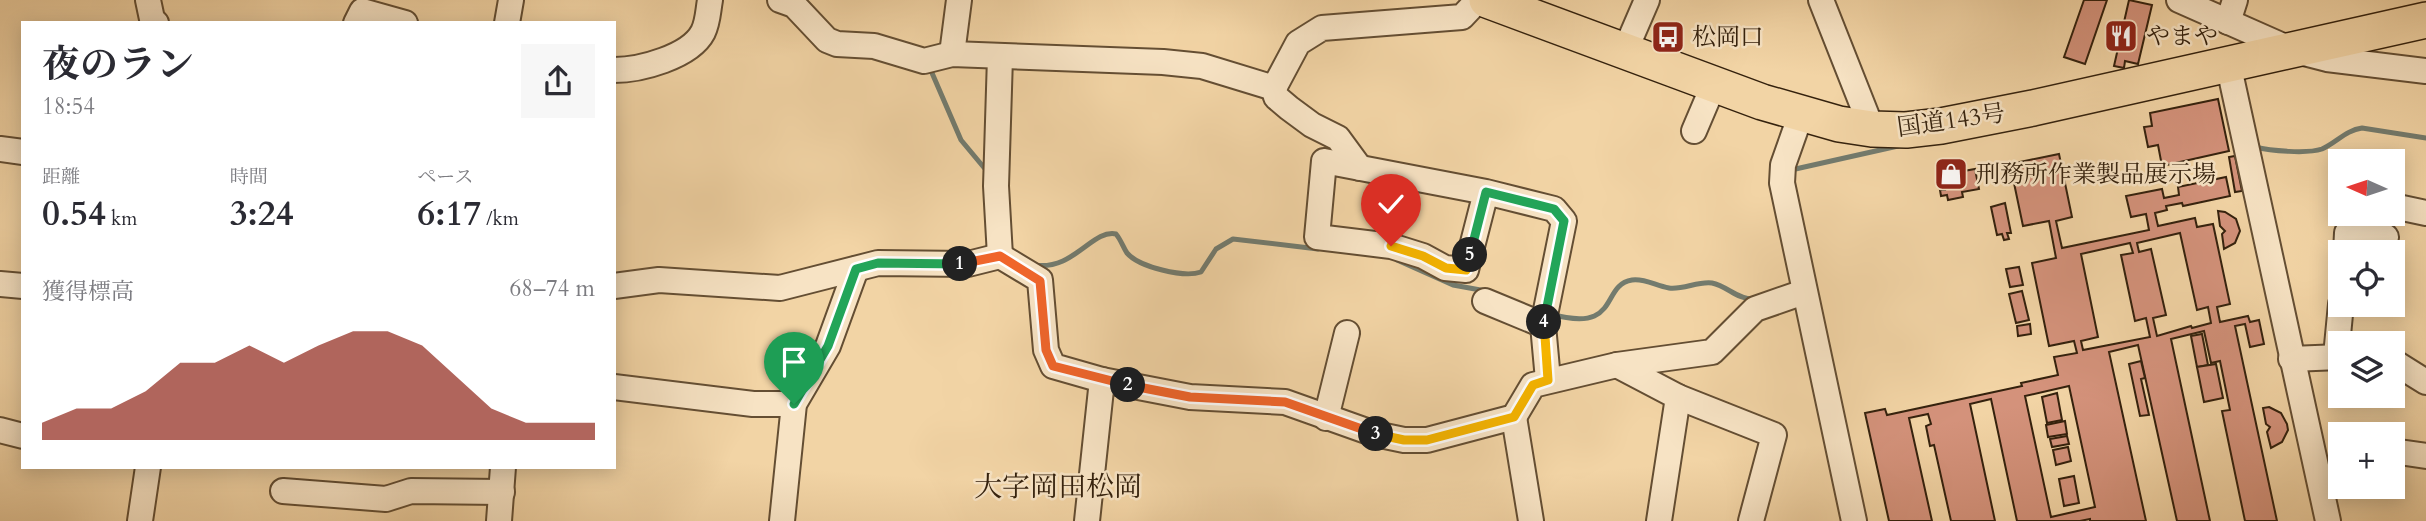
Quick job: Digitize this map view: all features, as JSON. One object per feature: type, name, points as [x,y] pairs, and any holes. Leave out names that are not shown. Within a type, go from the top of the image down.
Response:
[{"type":"highway","name":"国道143号","points":[[1488,0],[1801,114],[1839,124],[1906,130],[2033,108],[2426,20]]},
{"type":"street","points":[[148,0],[154,21]]},
{"type":"street","points":[[507,21],[511,0]]},
{"type":"street","points":[[616,70],[629,70],[680,54],[702,34],[710,0]]},
{"type":"street","points":[[780,0],[794,5],[827,40],[837,44],[874,46],[935,58],[1000,57],[1163,62],[1202,66],[1274,88]]},
{"type":"street","points":[[935,58],[959,0]]},
{"type":"street","points":[[1360,168],[1338,138],[1312,125],[1276,97],[1274,88],[1298,43],[1322,28],[1461,17],[1478,0]]},
{"type":"street","points":[[1625,51],[1647,0]]},
{"type":"street","points":[[1821,0],[1872,129]]},
{"type":"street","points":[[2179,0],[2232,11],[2292,50],[2327,59],[2381,63],[2426,71]]},
{"type":"street","points":[[359,8],[399,21]]},
{"type":"street","points":[[1000,57],[996,186],[1000,256]]},
{"type":"street","points":[[2228,63],[2328,521]]},
{"type":"street","points":[[1694,131],[1714,84]]},
{"type":"street","points":[[1801,114],[1783,174],[1804,292],[1854,521]]},
{"type":"street","points":[[0,149],[21,152]]},
{"type":"street","points":[[1486,192],[1466,270],[1446,268],[1423,256],[1391,246],[1317,237],[1324,161],[1486,192],[1554,209],[1564,221],[1545,318],[1548,380]]},
{"type":"street","points":[[2405,209],[2426,213]]},
{"type":"street","points":[[2347,240],[2347,233],[2386,237]]},
{"type":"street","points":[[616,286],[659,280],[780,288],[878,263],[968,264],[1000,256],[1040,281],[1046,350],[1053,366],[1102,380],[1190,397],[1285,402],[1375,434],[1404,440],[1427,440],[1514,417]]},
{"type":"street","points":[[782,521],[794,404],[828,346],[856,269]]},
{"type":"street","points":[[0,284],[21,286]]},
{"type":"street","points":[[1531,521],[1514,417],[1533,385],[1617,365],[1713,352],[1755,309],[1804,292]]},
{"type":"street","points":[[1485,301],[1545,318]]},
{"type":"street","points":[[1325,418],[1348,333]]},
{"type":"street","points":[[2291,359],[2328,357]]},
{"type":"street","points":[[1617,365],[1678,397],[1774,435],[1751,521]]},
{"type":"street","points":[[2405,369],[2426,382]]},
{"type":"street","points":[[1087,521],[1102,380]]},
{"type":"street","points":[[616,387],[753,404],[794,404]]},
{"type":"street","points":[[1659,521],[1678,397]]},
{"type":"street","points":[[0,430],[21,435]]},
{"type":"street","points":[[2405,453],[2426,456]]},
{"type":"street","points":[[140,521],[148,469]]},
{"type":"street","points":[[499,521],[503,469]]},
{"type":"street","points":[[283,491],[386,499],[411,491],[502,492]]},
{"type":"building","points":[[2084,0],[2107,0],[2085,64],[2064,57]]},
{"type":"building","points":[[2129,0],[2152,5],[2138,64],[2125,61],[2124,68],[2114,66]]},
{"type":"building","points":[[2218,99],[2229,151],[2162,166],[2158,145],[2148,147],[2144,127],[2152,126],[2150,113]]},
{"type":"building","points":[[2059,154],[2072,217],[2056,221],[2062,248],[2149,230],[2146,214],[2131,217],[2126,196],[2162,189],[2164,198],[2179,195],[2178,187],[2226,177],[2230,196],[2183,206],[2182,203],[2166,206],[2167,210],[2155,213],[2158,226],[2195,218],[2197,227],[2213,224],[2230,304],[2217,307],[2220,322],[2248,316],[2250,322],[2259,320],[2264,344],[2250,347],[2245,324],[2235,326],[2277,521],[2245,521],[2222,411],[2230,410],[2220,361],[2211,363],[2204,331],[2171,339],[2210,521],[2177,521],[2138,345],[2109,352],[2146,521],[2017,521],[1991,399],[1970,404],[1995,521],[1951,521],[1934,445],[1930,446],[1926,426],[1931,424],[1928,414],[1909,418],[1932,521],[1889,521],[1865,413],[1885,409],[1887,415],[2022,386],[2021,383],[2058,375],[2054,357],[2077,353],[2074,341],[2049,346],[2032,263],[2056,258],[2049,221],[2023,226],[2010,164]],"holes":[[[2180,233],[2197,310],[2208,307],[2211,323],[2157,336],[2153,318],[2166,315],[2151,249],[2139,252],[2137,243]],[[2130,243],[2133,253],[2121,255],[2135,321],[2146,318],[2150,337],[2083,350],[2081,341],[2098,337],[2081,254]],[[2069,386],[2095,507],[2051,517],[2025,396]]]},
{"type":"building","points":[[2235,156],[2242,191],[2235,192],[2229,157]]},
{"type":"building","points":[[1975,169],[1979,189],[1962,192],[1963,197],[1948,200],[1947,195],[1941,196],[1940,190],[1945,190],[1942,175]]},
{"type":"building","points":[[2005,203],[2011,233],[2007,233],[2009,239],[2004,240],[2002,234],[1997,235],[1991,207]]},
{"type":"building","points":[[2218,211],[2236,219],[2240,231],[2235,243],[2224,249],[2222,234],[2225,231],[2220,226]]},
{"type":"building","points":[[2019,267],[2023,285],[2010,287],[2006,269]]},
{"type":"building","points":[[2022,291],[2029,320],[2016,323],[2009,294]]},
{"type":"building","points":[[2030,324],[2031,334],[2018,336],[2017,326]]},
{"type":"building","points":[[2202,334],[2208,365],[2197,367],[2191,336]]},
{"type":"building","points":[[2141,361],[2145,378],[2141,379],[2149,415],[2140,416],[2129,364]]},
{"type":"building","points":[[2216,364],[2223,398],[2204,402],[2197,367]]},
{"type":"building","points":[[2057,393],[2062,420],[2047,423],[2042,397]]},
{"type":"building","points":[[2269,407],[2281,413],[2288,430],[2282,442],[2271,448],[2267,432],[2270,427],[2266,424],[2263,408]]},
{"type":"building","points":[[2065,421],[2067,434],[2048,437],[2046,425]]},
{"type":"building","points":[[2067,436],[2069,444],[2052,447],[2050,439]]},
{"type":"building","points":[[2068,447],[2071,461],[2056,465],[2053,450]]},
{"type":"building","points":[[2074,476],[2079,503],[2064,506],[2059,479]]},
{"type":"waterway","points":[[929,66],[961,140],[986,170]]},
{"type":"waterway","points":[[2255,147],[2315,151],[2351,131],[2362,128],[2426,138]]},
{"type":"waterway","points":[[1791,170],[1898,146]]},
{"type":"waterway","points":[[1034,265],[1060,262],[1107,234],[1116,234],[1127,253],[1141,263],[1184,274],[1201,272],[1216,249],[1233,239],[1318,249]]},
{"type":"waterway","points":[[1397,260],[1453,285],[1486,291]]},
{"type":"waterway","points":[[1551,314],[1589,318],[1606,306],[1622,284],[1632,280],[1674,288],[1712,283],[1752,299]]},
{"type":"place","name":"やまや","points":[[2121,36]]},
{"type":"place","name":"松岡口","points":[[1668,37]]},
{"type":"place","name":"刑務所作業製品展示場","points":[[1951,174]]},
{"type":"district","name":"大字岡田松岡","points":[[1058,486]]},
{"type":"route","points":[[794,404],[828,346],[856,269],[878,263],[968,264],[1000,256],[1040,281],[1046,350],[1053,366],[1102,380],[1190,397],[1285,402],[1375,434],[1404,440],[1427,440],[1514,417],[1533,385],[1548,380],[1544,325],[1564,221],[1554,209],[1486,192],[1466,270],[1446,268],[1423,256],[1391,246]]}]
